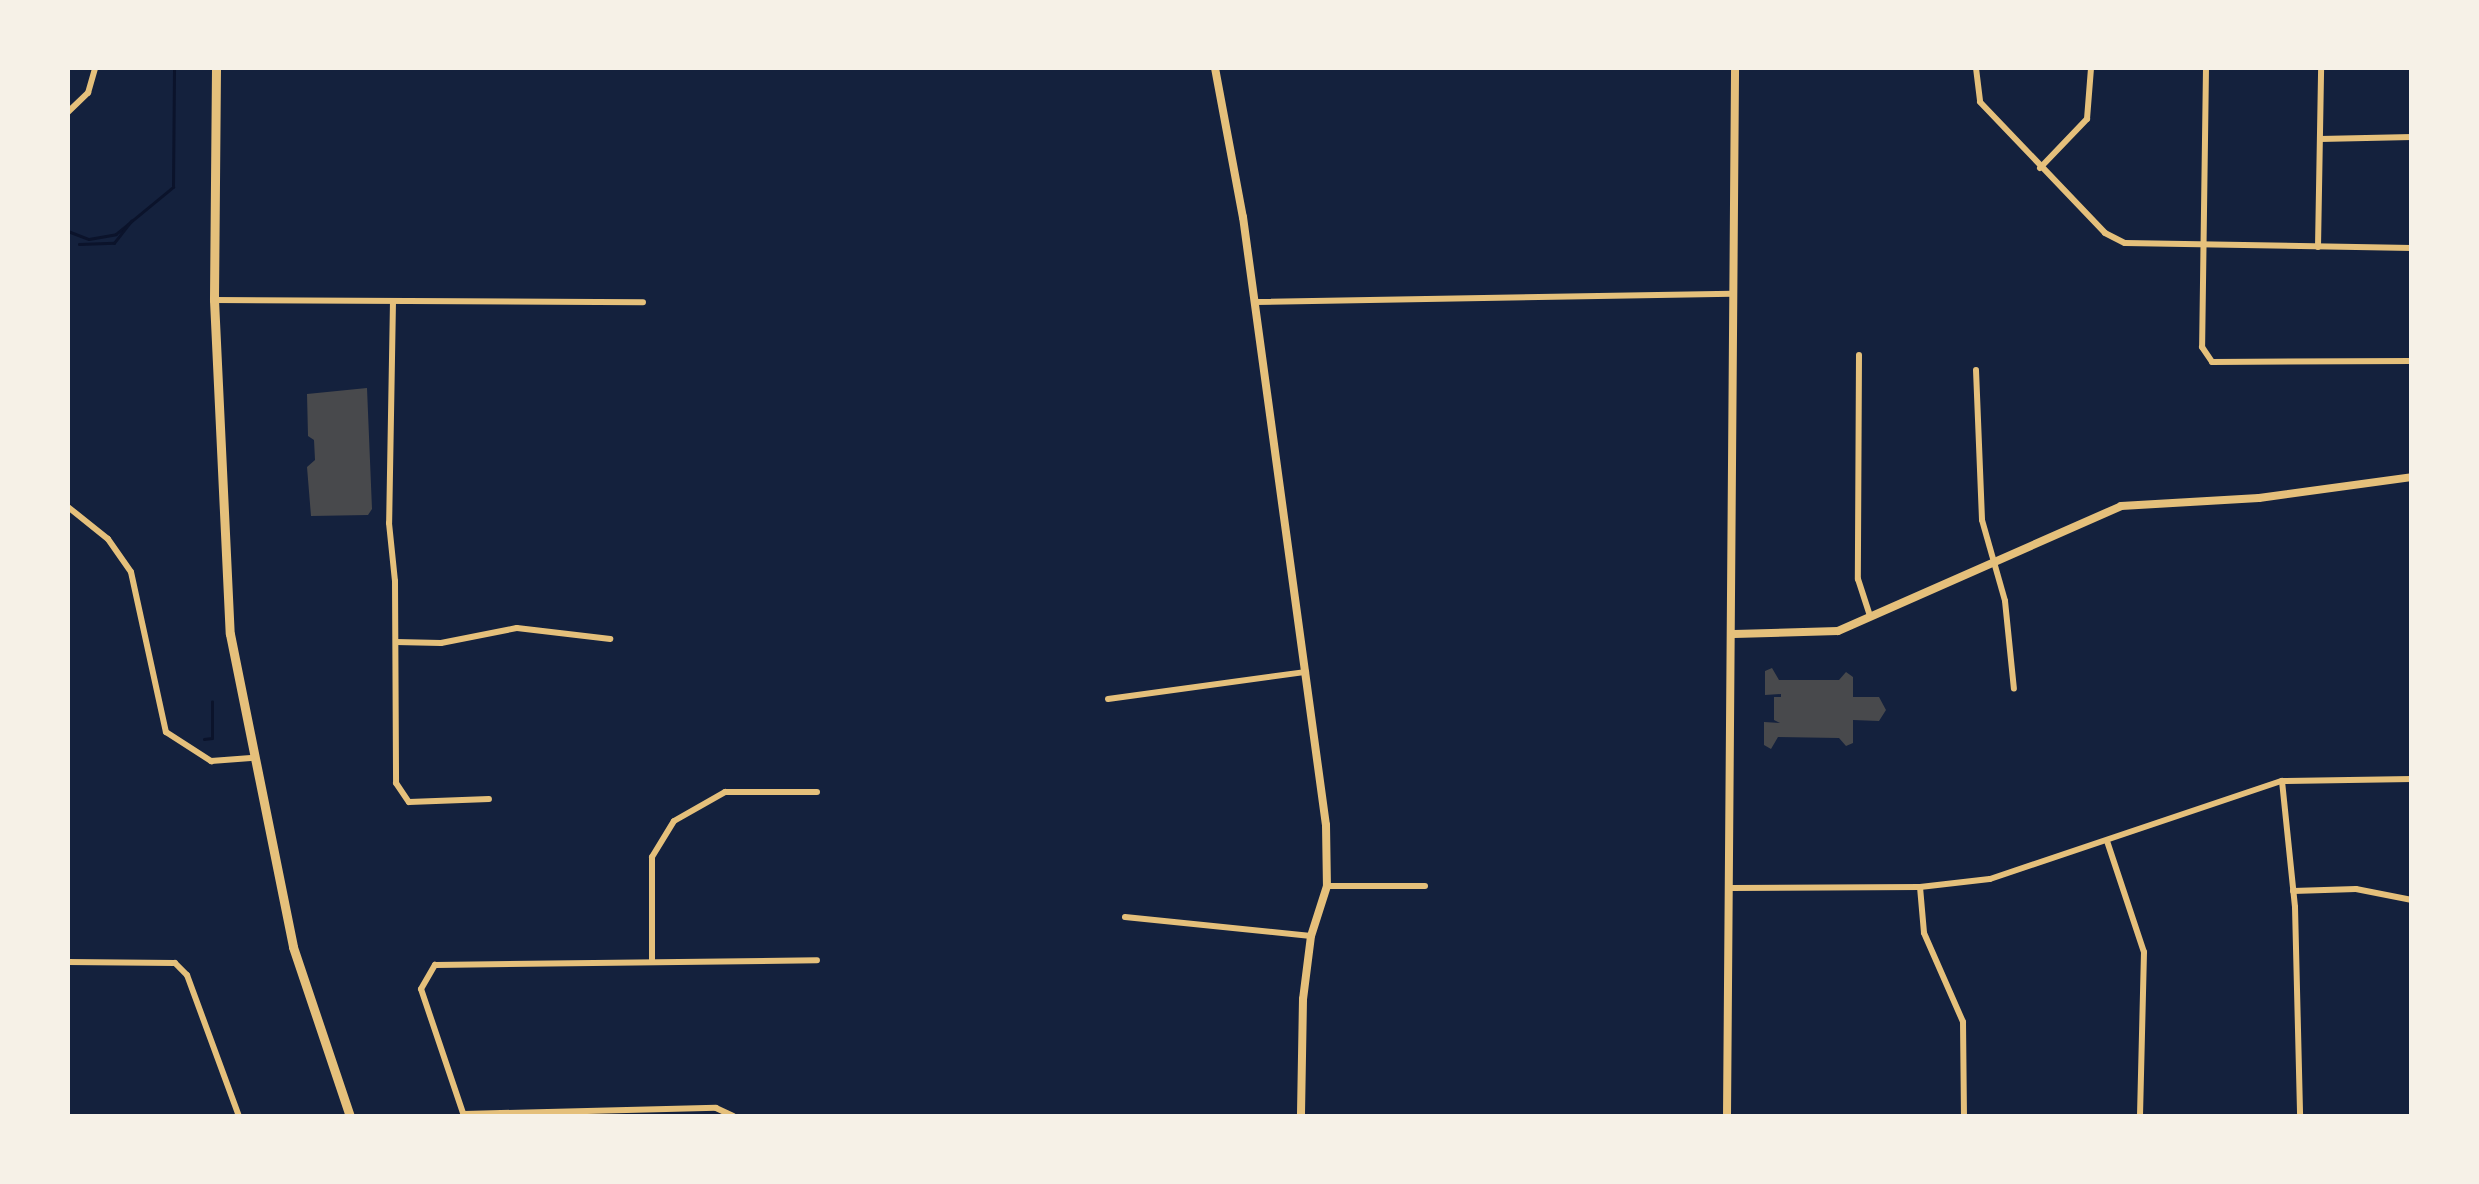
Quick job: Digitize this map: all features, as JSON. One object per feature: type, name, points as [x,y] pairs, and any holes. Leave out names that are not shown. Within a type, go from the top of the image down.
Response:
[{"type":"main road","points":[[216,68],[214,300],[220,520],[230,634],[293,947],[350,1116]]},
{"type":"street","points":[[68,112],[88,93],[95,68]]},
{"type":"street","points":[[1215,68],[1255,302],[1308,672],[1327,886],[1311,936],[1302,1116]]},
{"type":"street","points":[[1727,1116],[1734,634],[1735,68]]},
{"type":"street","points":[[1976,68],[1980,102],[2105,233],[2125,243],[2412,248]]},
{"type":"street","points":[[2040,168],[2087,118],[2091,68]]},
{"type":"street","points":[[2206,68],[2202,347],[2220,364],[2412,361]]},
{"type":"street","points":[[2318,246],[2321,68]]},
{"type":"street","points":[[2320,139],[2412,137]]},
{"type":"street","points":[[1255,302],[1431,294],[1732,294]]},
{"type":"street","points":[[214,300],[643,302]]},
{"type":"street","points":[[392,301],[389,523],[400,793],[415,802],[489,799]]},
{"type":"street","points":[[1859,355],[1858,579],[1871,618]]},
{"type":"street","points":[[1976,370],[1982,520],[1994,562],[2014,689]]},
{"type":"street","points":[[1734,634],[1838,631],[2121,506],[2259,498],[2412,477]]},
{"type":"street","points":[[68,508],[108,539],[131,572],[166,732],[210,762],[252,758]]},
{"type":"street","points":[[396,642],[441,643],[517,628],[610,639]]},
{"type":"street","points":[[1108,699],[1308,672]]},
{"type":"street","points":[[1730,888],[1920,887],[2018,873],[2282,781],[2412,779]]},
{"type":"street","points":[[2282,781],[2293,891],[2300,1116]]},
{"type":"street","points":[[652,961],[647,884],[652,858],[674,821],[725,792],[818,792]]},
{"type":"street","points":[[2107,841],[2144,952],[2140,1116]]},
{"type":"street","points":[[1327,886],[1426,886]]},
{"type":"street","points":[[1920,887],[1924,932],[1964,1022],[1964,1116]]},
{"type":"street","points":[[2293,891],[2356,889],[2412,900]]},
{"type":"street","points":[[1125,917],[1311,936]]},
{"type":"street","points":[[68,962],[163,959],[187,975],[240,1116]]},
{"type":"street","points":[[733,1116],[716,1108],[464,1115],[421,989],[428,970],[446,963],[816,960]]},
{"type":"building","points":[[367,388],[372,509],[368,515],[311,516],[307,467],[315,460],[314,440],[308,436],[307,394]]},
{"type":"building","points":[[1772,668],[1779,680],[1839,680],[1846,672],[1853,677],[1853,697],[1879,697],[1886,710],[1879,721],[1853,720],[1853,743],[1846,746],[1839,738],[1778,737],[1771,749],[1764,745],[1764,722],[1780,723],[1774,720],[1774,697],[1781,697],[1765,695],[1765,671]]},
{"type":"waterway","points":[[68,231],[89,239],[116,234],[173,187],[174,68]]},
{"type":"waterway","points":[[79,244],[114,243],[131,221]]},
{"type":"waterway","points":[[204,739],[212,738],[212,702]]}]
